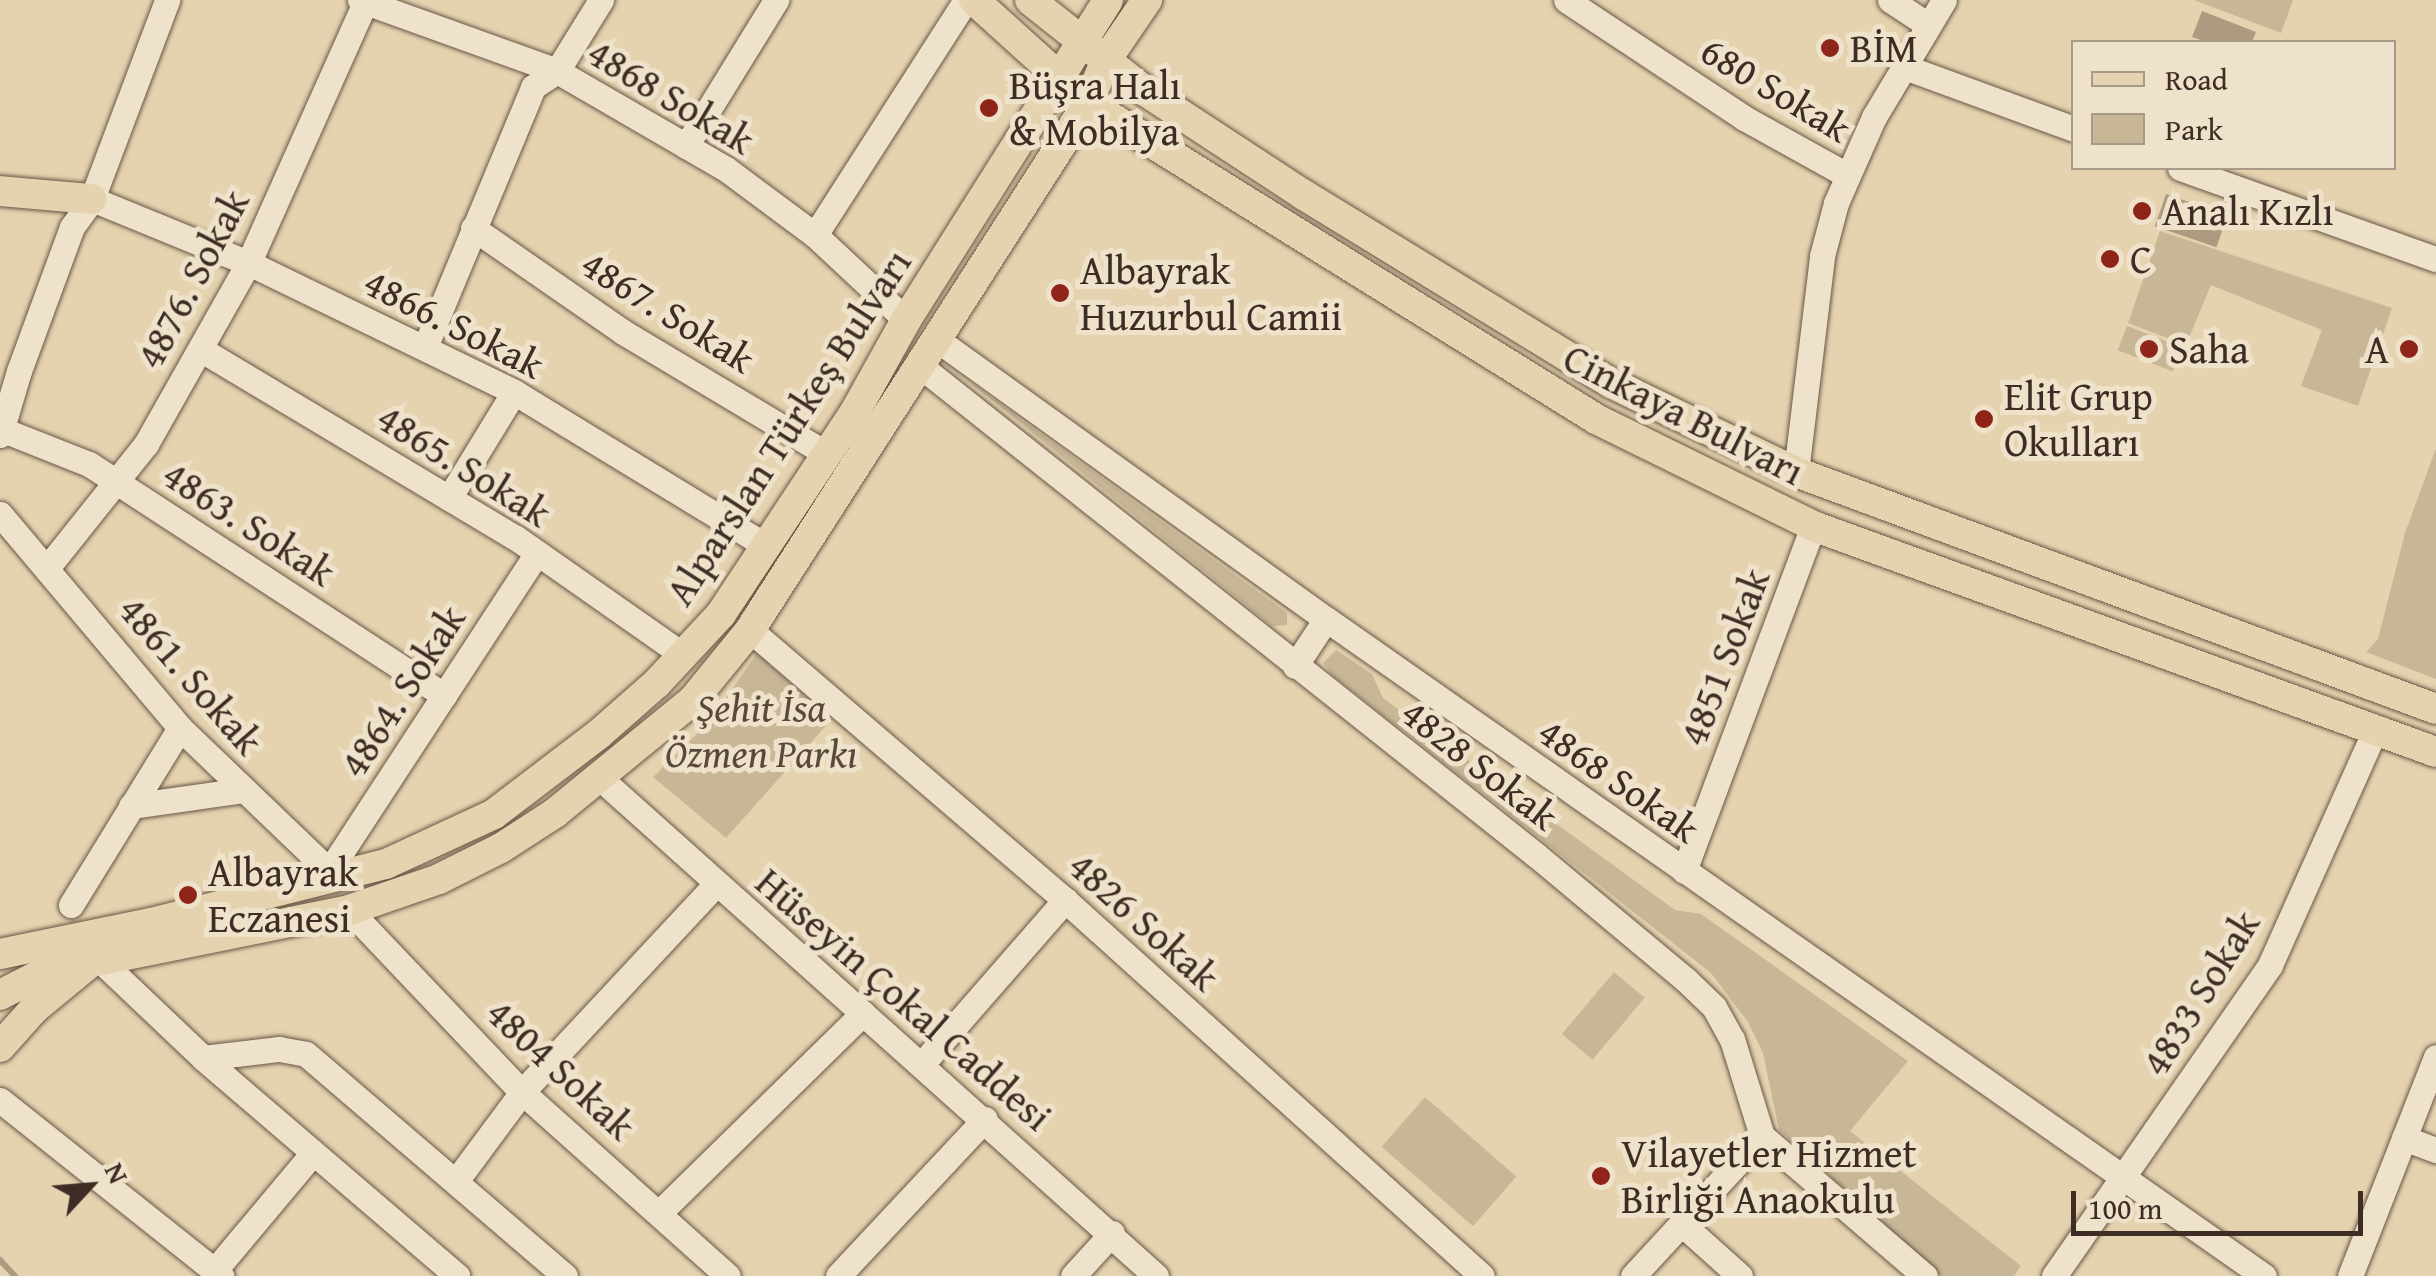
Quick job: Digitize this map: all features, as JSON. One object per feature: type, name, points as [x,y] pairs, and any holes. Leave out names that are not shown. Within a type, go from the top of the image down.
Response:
[{"type":"main road","name":"Cinkaya Bulvarı","points":[[974,0],[1088,103],[1596,419],[1813,526],[2436,752]]},
{"type":"main road","name":"Cinkaya Bulvarı","points":[[1030,0],[1095,52],[1304,195],[1613,384],[1796,472],[2436,710]]},
{"type":"main road","name":"Alparslan Türkeş Bulvarı","points":[[0,995],[48,971],[348,910],[439,879],[501,848],[601,779],[693,700],[750,630],[1088,103],[1108,0]]},
{"type":"main road","name":"Alparslan Türkeş Bulvarı","points":[[10,948],[418,851],[494,814],[599,734],[721,614],[1059,78],[1095,52],[1146,0]]},
{"type":"main road","points":[[1046,167],[1081,142],[1106,135],[1156,147]]},
{"type":"main road","points":[[0,192],[92,198]]},
{"type":"main road","name":"Alparslan Türkeş Bulvarı","points":[[0,1047],[34,1009],[97,962]]},
{"type":"street","points":[[2,432],[19,370],[72,227],[92,198],[167,0]]},
{"type":"street","points":[[425,348],[533,87],[557,71],[602,0]]},
{"type":"street","points":[[686,146],[776,0]]},
{"type":"street","points":[[814,235],[966,0]]},
{"type":"street","name":"680 Sokak","points":[[1566,0],[1744,118],[1848,175]]},
{"type":"street","points":[[1890,0],[1928,26]]},
{"type":"street","points":[[1796,472],[1822,256],[1848,175],[1902,66],[1944,0]]},
{"type":"street","name":"4868 Sokak","points":[[362,1],[424,11],[557,71],[726,169],[814,235],[906,320]]},
{"type":"street","name":"4876. Sokak","points":[[48,568],[146,444],[248,264],[362,1]]},
{"type":"street","points":[[1902,66],[2071,128]]},
{"type":"street","points":[[2186,170],[2436,259]]},
{"type":"street","name":"4866. Sokak","points":[[92,198],[248,264],[514,392],[766,546]]},
{"type":"street","name":"4867. Sokak","points":[[473,228],[623,332],[826,453]]},
{"type":"street","name":"4868 Sokak","points":[[936,339],[1326,619],[2264,1276]]},
{"type":"street","name":"4865. Sokak","points":[[200,349],[537,553],[683,655]]},
{"type":"street","name":"4828 Sokak","points":[[919,365],[1536,854],[1714,1008],[1732,1039],[1762,1136]]},
{"type":"street","points":[[449,498],[514,392]]},
{"type":"street","name":"4863. Sokak","points":[[2,432],[89,464],[444,695]]},
{"type":"street","name":"4861. Sokak","points":[[0,514],[180,728],[330,875]]},
{"type":"street","name":"4851 Sokak","points":[[1684,871],[1813,526]]},
{"type":"street","name":"4864. Sokak","points":[[330,875],[537,553]]},
{"type":"street","points":[[1295,666],[1326,619]]},
{"type":"street","name":"4826 Sokak","points":[[750,630],[1066,900],[1482,1276]]},
{"type":"street","points":[[71,904],[180,728]]},
{"type":"street","name":"4833 Sokak","points":[[2054,1276],[2270,965],[2375,730]]},
{"type":"street","name":"Hüseyin Çokal Caddesi","points":[[601,779],[985,1118],[1156,1276]]},
{"type":"street","points":[[132,806],[243,790]]},
{"type":"street","points":[[456,1182],[522,1092],[716,884]]},
{"type":"street","points":[[922,1064],[1066,900]]},
{"type":"street","name":"4804 Sokak","points":[[348,910],[522,1092],[660,1212],[723,1274]]},
{"type":"street","points":[[97,962],[312,1154],[457,1276]]},
{"type":"street","points":[[660,1212],[863,1013]]},
{"type":"street","points":[[203,1058],[278,1049],[306,1054],[566,1276]]},
{"type":"street","points":[[2350,1276],[2436,1057]]},
{"type":"street","points":[[0,1100],[218,1273],[312,1154]]},
{"type":"street","points":[[838,1276],[985,1118]]},
{"type":"street","points":[[1633,1276],[1762,1136],[1925,1276]]},
{"type":"street","points":[[2404,1138],[2436,1150]]},
{"type":"street","points":[[1682,1224],[1740,1276]]},
{"type":"street","points":[[1073,1276],[1112,1233]]},
{"type":"green space","points":[[2194,0],[2293,0],[2281,33]]},
{"type":"green space","points":[[2160,231],[2392,308],[2358,406],[2301,386],[2322,330],[2211,285],[2186,345],[2128,323]]},
{"type":"green space","name":"Saha","points":[[2127,326],[2182,347],[2173,371],[2118,350]]},
{"type":"green space","points":[[962,376],[1287,613],[1287,625],[1272,626]]},
{"type":"green space","points":[[2436,448],[2436,679],[2366,652],[2378,639],[2405,533]]},
{"type":"green space","points":[[1336,650],[1372,674],[1383,698],[1675,910],[1701,914],[1908,1061],[1850,1131],[2021,1266],[2014,1276],[1941,1276],[1779,1130],[1763,1053],[1748,1022],[1711,973],[1331,674],[1323,663]]},
{"type":"green space","name":"Şehit İsa Özmen Parkı","points":[[757,653],[832,719],[726,838],[653,777],[711,720]]},
{"type":"green space","points":[[1614,972],[1645,998],[1593,1060],[1562,1034]]},
{"type":"green space","points":[[1425,1097],[1516,1176],[1473,1226],[1382,1147]]},
{"type":"shaded area","points":[[2202,11],[2256,32],[2253,40],[2192,37]]},
{"type":"shaded area","points":[[2166,194],[2227,215],[2216,247],[2155,226]]},
{"type":"waterway","points":[[0,1260],[15,1276]]},
{"type":"place","name":"BİM","points":[[1830,48]]},
{"type":"place","name":"Büşra Halı & Mobilya","points":[[989,108]]},
{"type":"place","name":"Analı Kızlı","points":[[2142,211]]},
{"type":"place","name":"C","points":[[2110,259]]},
{"type":"place","name":"Albayrak Huzurbul Camii","points":[[1060,293]]},
{"type":"place","name":"Saha","points":[[2149,349]]},
{"type":"place","name":"A","points":[[2409,349]]},
{"type":"place","name":"Elit Grup Okulları","points":[[1984,419]]},
{"type":"place","name":"Albayrak Eczanesi","points":[[188,895]]},
{"type":"place","name":"Vilayetler Hizmet Birliği Anaokulu","points":[[1601,1176]]}]
